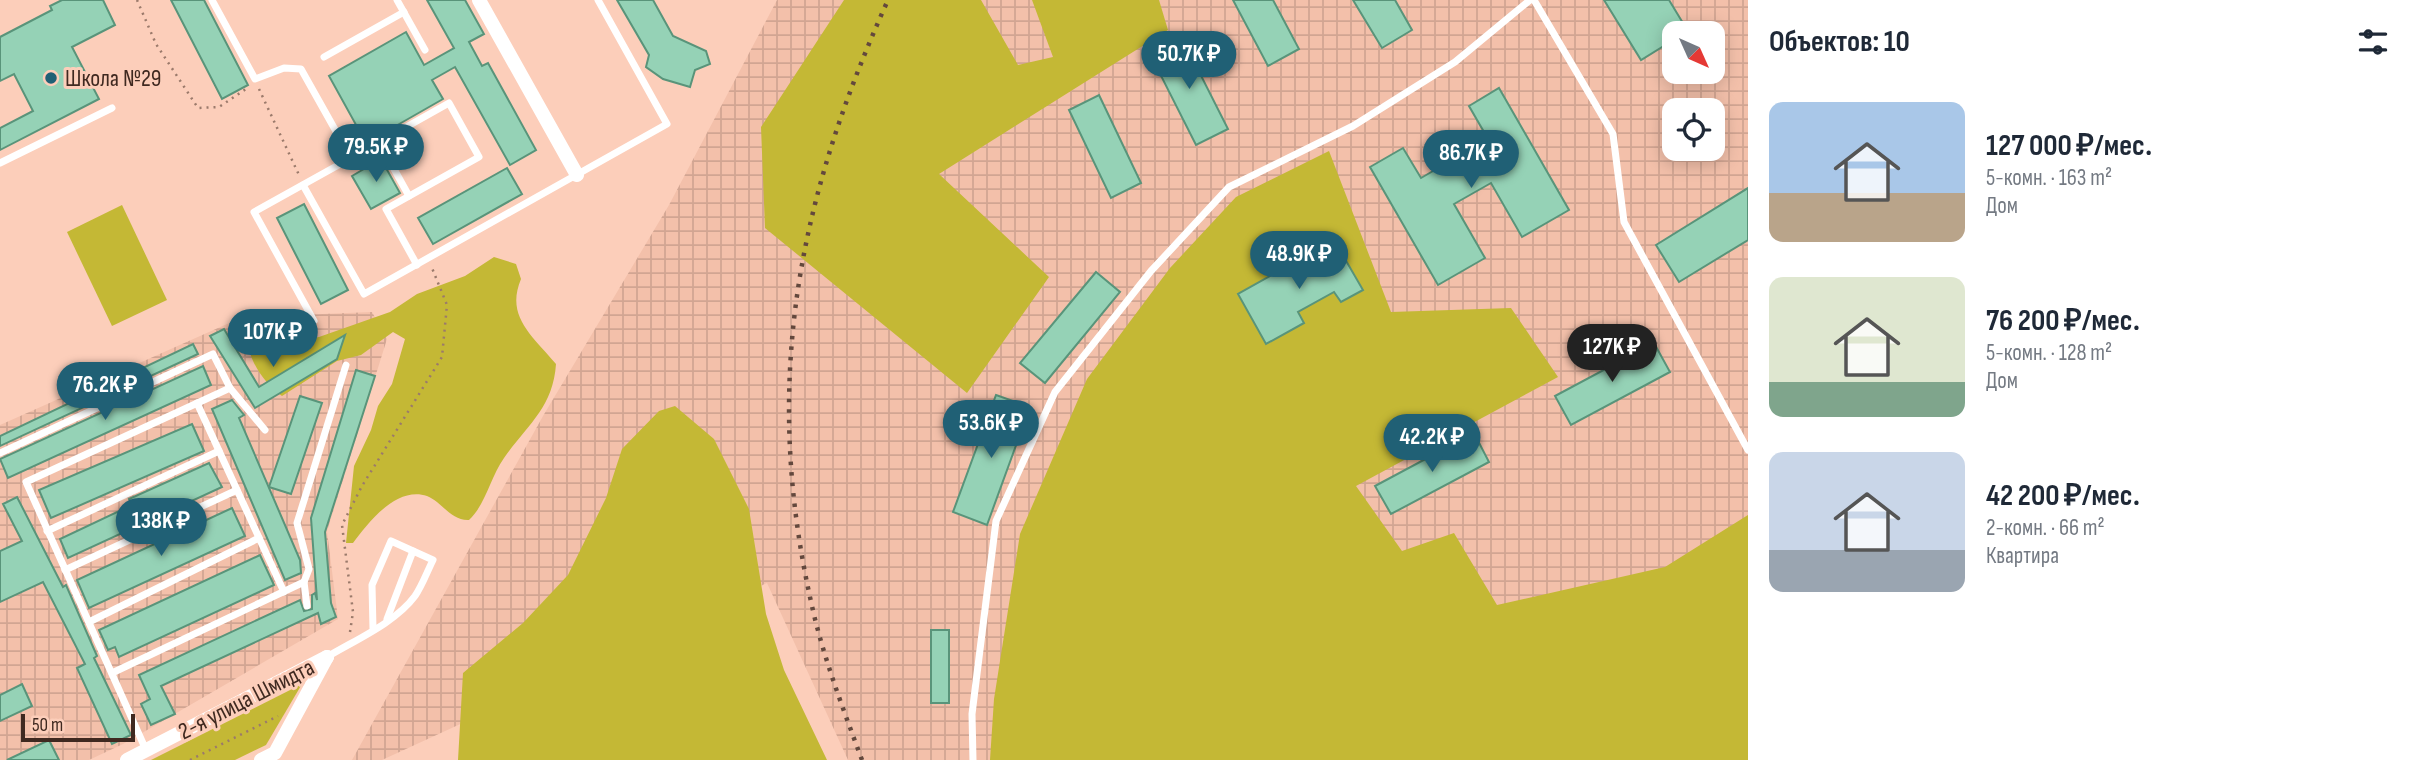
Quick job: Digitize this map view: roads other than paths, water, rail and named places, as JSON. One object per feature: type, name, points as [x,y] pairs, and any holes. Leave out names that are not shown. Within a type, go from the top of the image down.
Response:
[{"type":"street","points":[[479,0],[577,175]]},
{"type":"street","name":"2-я улица Шмидта","points":[[127,760],[327,657]]},
{"type":"street","name":"2-я улица Шмидта","points":[[261,760],[279,756],[327,657]]},
{"type":"lane","points":[[212,0],[255,79],[284,68],[302,69],[351,158]]},
{"type":"lane","points":[[397,0],[425,50]]},
{"type":"lane","points":[[303,185],[364,294],[667,124],[598,0]]},
{"type":"lane","points":[[973,760],[972,714],[996,521],[1055,392],[1151,271],[1229,187],[1353,126],[1455,62],[1532,0],[1613,134],[1624,222],[1748,450]]},
{"type":"lane","points":[[324,57],[404,12]]},
{"type":"lane","points":[[314,321],[254,212],[449,103],[479,157],[386,209],[417,265]]},
{"type":"lane","points":[[0,163],[112,108]]},
{"type":"lane","points":[[379,142],[409,196]]},
{"type":"lane","points":[[0,453],[213,354],[230,388],[265,430]]},
{"type":"lane","points":[[307,606],[304,582],[309,569],[297,523],[346,365]]},
{"type":"lane","points":[[146,750],[26,482],[230,388]]},
{"type":"lane","points":[[197,403],[284,592]]},
{"type":"lane","points":[[47,531],[219,451]]},
{"type":"lane","points":[[65,570],[237,490]]},
{"type":"lane","points":[[89,622],[259,538]]},
{"type":"lane","points":[[373,629],[372,585],[391,541],[413,551],[386,622]]},
{"type":"lane","name":"2-я улица Шмидта","points":[[327,657],[386,622],[414,596],[433,560],[413,551]]},
{"type":"lane","points":[[112,673],[304,582]]},
{"type":"railway","points":[[862,760],[820,637],[799,536],[790,457],[790,379],[796,303],[809,228],[829,153],[856,77],[888,0]]},
{"type":"place","name":"Школа №29","points":[[51,78]]}]
